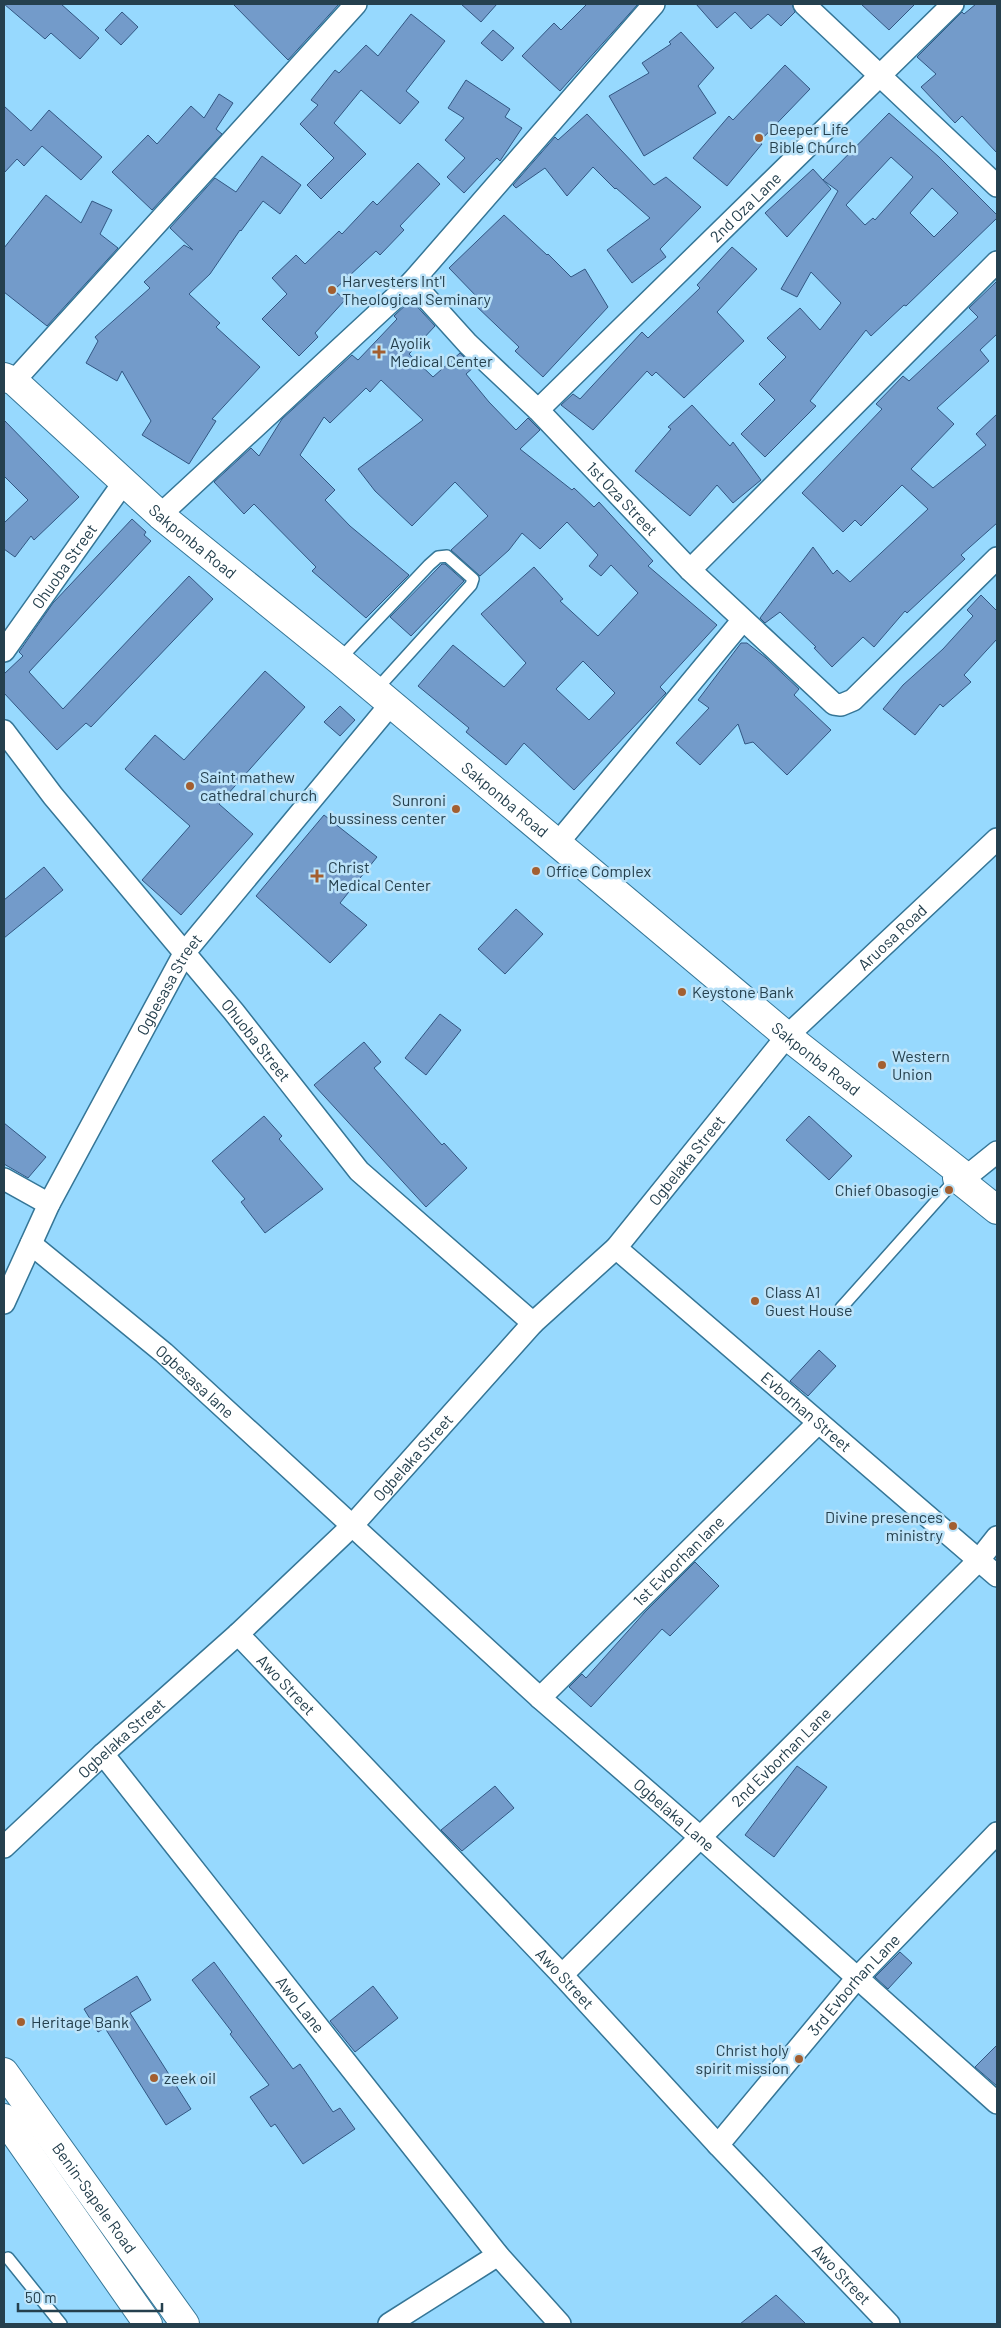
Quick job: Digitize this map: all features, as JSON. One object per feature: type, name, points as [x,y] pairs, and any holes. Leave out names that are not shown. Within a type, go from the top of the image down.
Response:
[{"type":"main road","name":"Sakponba Road","points":[[9,379],[160,514],[339,660],[787,1036],[962,1178],[997,1210]]},
{"type":"main road","name":"Benin-Sapele Road","points":[[4,2072],[71,2169],[185,2324]]},
{"type":"main road","name":"Benin-Sapele Road","points":[[4,2118],[148,2324]]},
{"type":"street","points":[[9,379],[356,4]]},
{"type":"street","points":[[160,514],[412,282],[654,4]]},
{"type":"street","points":[[804,4],[878,76],[997,186]]},
{"type":"street","name":"2nd Oza Lane","points":[[538,410],[953,4]]},
{"type":"street","points":[[690,570],[997,262]]},
{"type":"street","name":"1st Oza Street","points":[[412,282],[468,344],[538,410],[690,570],[742,621],[834,704],[841,705],[852,700],[997,558]]},
{"type":"street","name":"Ohuoba Street","points":[[4,651],[124,482]]},
{"type":"street","points":[[557,844],[742,621]]},
{"type":"street","name":"Ogbesasa Street","points":[[4,1302],[49,1204],[185,952],[382,698]]},
{"type":"street","name":"Ohuoba Street","points":[[4,731],[53,796],[185,952],[359,1171],[533,1323]]},
{"type":"street","name":"Aruosa Road","points":[[787,1036],[997,839]]},
{"type":"street","name":"Ogbelaka Street","points":[[4,1847],[103,1754],[238,1634],[351,1527],[533,1323],[616,1248],[787,1036]]},
{"type":"street","points":[[962,1178],[997,1152]]},
{"type":"street","points":[[4,1179],[49,1204]]},
{"type":"street","name":"Ogbesasa lane","points":[[31,1244],[164,1353],[351,1527]]},
{"type":"street","name":"Evborhan Street","points":[[616,1248],[997,1576]]},
{"type":"street","name":"1st Evborhan lane","points":[[540,1698],[818,1423]]},
{"type":"street","name":"Ogbelaka Lane","points":[[351,1527],[540,1698],[700,1837],[997,2103]]},
{"type":"street","name":"2nd Evborhan Lane","points":[[562,1975],[978,1561],[997,1537]]},
{"type":"street","name":"Awo Street","points":[[238,1634],[562,1975],[718,2145],[889,2324]]},
{"type":"street","name":"Awo Lane","points":[[103,1754],[498,2255],[560,2324]]},
{"type":"street","name":"3rd Evborhan Lane","points":[[718,2145],[857,1978],[997,1832]]},
{"type":"street","points":[[389,2324],[498,2255]]},
{"type":"lane","points":[[339,660],[429,565],[438,557],[447,556],[472,579],[471,585],[382,698]]},
{"type":"lane","points":[[841,1308],[962,1178]]},
{"type":"lane","points":[[5,2257],[61,2324]]},
{"type":"building","points":[[4,4],[61,4],[99,38],[80,59],[51,33],[45,39]]},
{"type":"building","points":[[233,4],[339,4],[288,60]]},
{"type":"building","points":[[461,4],[497,4],[481,22]]},
{"type":"building","points":[[587,4],[638,4],[560,91],[522,56],[554,23],[561,30]]},
{"type":"building","points":[[696,4],[792,4],[795,12],[781,26],[768,14],[751,29],[735,12],[717,28]]},
{"type":"building","points":[[861,4],[915,4],[889,30]]},
{"type":"building","points":[[976,4],[997,4],[997,153],[962,116],[955,123],[921,87],[936,74],[917,57],[962,12],[964,14]]},
{"type":"building","points":[[122,12],[138,27],[121,45],[105,30]]},
{"type":"building","points":[[411,14],[445,41],[406,91],[419,102],[400,124],[361,90],[334,123],[366,154],[321,199],[307,185],[334,158],[300,124],[318,105],[311,100],[335,70],[339,73],[366,45],[378,56]]},
{"type":"building","points":[[493,30],[514,48],[502,61],[481,43]]},
{"type":"building","points":[[681,32],[714,68],[698,86],[716,113],[644,156],[609,96],[649,73],[642,63],[671,44],[669,42]]},
{"type":"building","points":[[785,65],[810,89],[759,142],[762,144],[727,186],[693,158],[729,116],[733,120]]},
{"type":"building","points":[[466,80],[510,109],[505,117],[522,128],[500,161],[497,158],[464,193],[447,177],[465,158],[445,140],[464,118],[448,108]]},
{"type":"building","points":[[219,94],[233,103],[216,129],[222,134],[152,210],[112,172],[148,135],[157,144],[191,106],[204,118]]},
{"type":"building","points":[[4,106],[31,131],[49,110],[102,157],[81,180],[42,146],[24,166],[17,159],[4,173]]},
{"type":"building","points":[[889,113],[939,157],[997,215],[997,218],[906,306],[904,305],[871,336],[866,330],[810,401],[816,406],[765,457],[741,434],[775,400],[759,384],[786,357],[767,338],[800,308],[820,330],[841,303],[811,272],[797,297],[781,289],[838,191],[823,180]],"holes":[[[891,157],[913,177],[875,220],[873,218],[865,225],[846,205]],[[932,188],[958,213],[934,237],[910,213]]]},
{"type":"building","points":[[587,114],[654,185],[666,177],[701,207],[660,249],[666,257],[632,283],[607,250],[650,218],[615,189],[593,167],[567,196],[545,168],[516,188],[513,185],[555,137],[558,140]]},
{"type":"building","points":[[262,156],[301,185],[280,214],[263,201],[240,230],[210,274],[189,294],[220,323],[216,327],[260,367],[212,419],[216,421],[189,464],[142,435],[151,421],[122,371],[117,381],[86,363],[98,341],[95,337],[150,288],[144,282],[184,245],[193,250],[170,228],[215,178],[236,192]]},
{"type":"building","points":[[418,163],[440,184],[400,226],[404,230],[380,255],[376,251],[334,290],[345,300],[315,333],[318,337],[299,356],[262,319],[287,294],[272,278],[296,255],[305,264],[339,231],[342,234],[373,201],[377,205]]},
{"type":"building","points":[[813,169],[831,189],[787,237],[765,213]]},
{"type":"building","points":[[46,195],[81,223],[92,201],[112,210],[100,234],[118,248],[47,326],[4,292],[4,248]]},
{"type":"building","points":[[504,215],[571,277],[585,269],[608,307],[543,377],[515,351],[519,347],[474,304],[479,299],[449,268]]},
{"type":"building","points":[[732,247],[757,269],[717,312],[744,341],[684,398],[656,372],[652,376],[647,371],[593,430],[561,405],[573,394],[580,399],[642,332],[648,338],[700,288],[697,285]]},
{"type":"building","points":[[997,281],[997,334],[980,350],[989,361],[937,408],[954,424],[911,469],[933,488],[986,445],[976,434],[997,414],[997,523],[961,555],[965,559],[907,613],[905,611],[874,647],[863,637],[832,667],[814,648],[816,647],[780,612],[765,623],[760,618],[813,547],[833,574],[837,570],[850,582],[928,509],[902,485],[861,526],[855,520],[843,532],[802,493],[882,409],[876,404],[903,376],[909,381],[978,317],[969,308]]},
{"type":"building","points":[[411,300],[435,326],[409,354],[433,377],[460,353],[474,367],[466,374],[516,430],[528,418],[540,430],[520,449],[572,490],[574,488],[594,507],[599,502],[653,561],[648,566],[717,625],[660,687],[666,693],[574,790],[524,743],[506,765],[466,732],[469,728],[418,686],[453,645],[504,687],[526,663],[481,614],[534,567],[563,599],[560,601],[598,636],[638,593],[611,565],[601,576],[589,566],[598,555],[567,522],[540,549],[522,533],[509,550],[480,576],[451,550],[488,516],[455,482],[412,526],[375,491],[358,469],[423,420],[381,380],[370,392],[366,388],[330,423],[324,417],[300,455],[335,490],[325,500],[350,526],[409,575],[366,618],[312,571],[316,567],[254,504],[244,514],[214,482],[251,448],[259,456],[282,419],[352,355],[358,360],[397,319],[394,316]],"holes":[[[583,661],[615,693],[589,720],[556,689]]]},
{"type":"building","points":[[692,405],[730,446],[733,442],[761,480],[733,503],[717,485],[690,516],[635,471],[671,429],[668,427]]},
{"type":"building","points":[[4,420],[79,497],[34,540],[31,536],[15,557],[4,549],[4,523],[28,500],[4,476]]},
{"type":"building","points":[[132,519],[146,532],[144,535],[151,541],[29,672],[63,709],[189,576],[213,599],[91,727],[86,723],[57,750],[4,693],[4,674],[23,656],[19,652],[53,603]]},
{"type":"building","points":[[442,564],[445,564],[464,581],[411,636],[390,617]]},
{"type":"building","points":[[981,595],[997,611],[997,639],[964,675],[971,682],[943,707],[940,704],[915,735],[883,709],[903,685],[943,649],[973,616],[967,610]]},
{"type":"building","points":[[741,643],[747,643],[766,658],[799,689],[794,695],[831,730],[787,775],[753,742],[745,744],[738,724],[700,765],[676,743],[709,708],[698,700]]},
{"type":"building","name":"Saint mathew cathedral church","points":[[265,671],[305,707],[219,804],[253,834],[181,915],[142,880],[190,826],[125,769],[155,735],[184,760]]},
{"type":"building","points":[[340,706],[355,720],[340,736],[324,722]]},
{"type":"building","name":"Christ Medical Center","points":[[324,815],[377,857],[340,903],[367,925],[330,963],[256,896]]},
{"type":"building","points":[[44,867],[63,890],[4,938],[4,900]]},
{"type":"building","points":[[516,909],[543,934],[505,974],[478,949]]},
{"type":"building","points":[[440,1014],[461,1030],[426,1075],[405,1058]]},
{"type":"building","points":[[364,1042],[381,1062],[374,1068],[442,1145],[444,1143],[467,1168],[426,1207],[314,1085]]},
{"type":"building","points":[[264,1116],[282,1136],[279,1139],[323,1189],[265,1233],[241,1202],[245,1199],[212,1161]]},
{"type":"building","points":[[809,1116],[852,1156],[829,1180],[786,1140]]},
{"type":"building","points":[[4,1123],[46,1157],[28,1178],[4,1164]]},
{"type":"building","points":[[819,1350],[836,1366],[808,1396],[790,1381]]},
{"type":"building","points":[[695,1562],[719,1586],[670,1636],[662,1629],[591,1707],[569,1687],[582,1674],[586,1678],[645,1612]]},
{"type":"building","points":[[797,1766],[827,1787],[774,1857],[745,1835]]},
{"type":"building","points":[[495,1786],[514,1808],[462,1851],[441,1830]]},
{"type":"building","points":[[900,1952],[912,1963],[888,1989],[875,1977]]},
{"type":"building","points":[[214,1962],[293,2069],[300,2064],[333,2112],[340,2108],[355,2129],[303,2164],[275,2124],[271,2127],[250,2097],[269,2085],[230,2034],[232,2032],[192,1980]]},
{"type":"building","points":[[137,1976],[151,2000],[130,2013],[191,2109],[166,2125],[105,2028],[98,2032],[84,2009]]},
{"type":"building","points":[[373,1986],[398,2018],[355,2052],[330,2021]]},
{"type":"building","points":[[997,2045],[997,2086],[975,2067]]},
{"type":"building","points":[[776,2295],[806,2324],[740,2324]]},
{"type":"place","name":"Deeper Life Bible Church","points":[[759,138]]},
{"type":"place","name":"Harvesters Int'l Theological Seminary","points":[[332,290]]},
{"type":"place","name":"Ayolik Medical Center","points":[[379,352]]},
{"type":"place","name":"Saint mathew cathedral church","points":[[190,786]]},
{"type":"place","name":"Sunroni bussiness center","points":[[456,809]]},
{"type":"place","name":"Office Complex","points":[[536,871]]},
{"type":"place","name":"Christ Medical Center","points":[[317,876]]},
{"type":"place","name":"Keystone Bank","points":[[682,992]]},
{"type":"place","name":"Western Union","points":[[882,1065]]},
{"type":"place","name":"Chief Obasogie","points":[[949,1190]]},
{"type":"place","name":"Class A1 Guest House","points":[[755,1301]]},
{"type":"place","name":"Divine presences ministry","points":[[953,1526]]},
{"type":"place","name":"Heritage Bank","points":[[21,2022]]},
{"type":"place","name":"Christ holy spirit mission","points":[[799,2059]]},
{"type":"place","name":"zeek oil","points":[[154,2078]]}]
